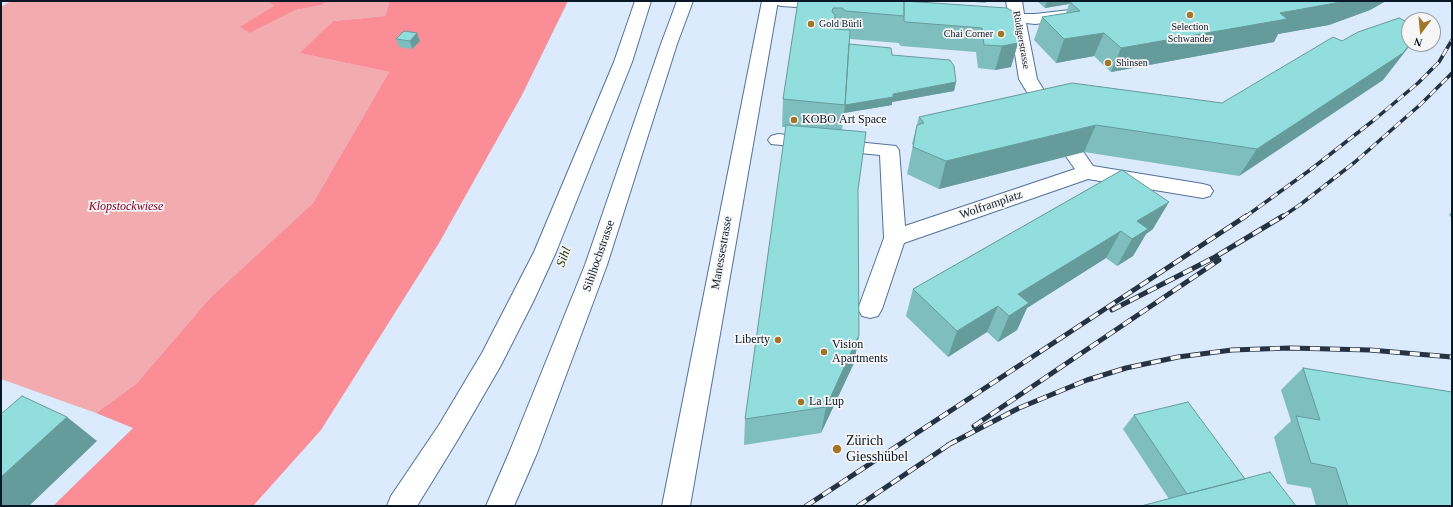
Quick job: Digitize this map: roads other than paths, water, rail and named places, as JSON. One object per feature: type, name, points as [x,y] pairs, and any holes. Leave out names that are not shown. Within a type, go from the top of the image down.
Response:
[{"type":"main road","points":[[401,506],[448,433],[491,360],[545,252],[623,62],[643,1]]},
{"type":"main road","name":"Sihlhochstrasse","points":[[500,506],[523,453],[596,265],[669,44],[685,1]]},
{"type":"main road","name":"Manessestrasse","points":[[676,506],[770,1]]},
{"type":"main road","points":[[781,1],[840,5]]},
{"type":"main road","name":"Rüdigerstrasse","points":[[1014,1],[1028,79],[1049,113]]},
{"type":"main road","points":[[971,15],[1046,19],[1085,13]]},
{"type":"main road","points":[[778,140],[889,150],[895,238],[870,310]]},
{"type":"main road","points":[[1075,155],[1087,172]]},
{"type":"main road","name":"Wolframplatz","points":[[895,238],[1087,172],[1203,191]]},
{"type":"railway","points":[[1245,217],[1310,170],[1374,120],[1418,83],[1439,62],[1452,40]]},
{"type":"railway","points":[[1282,217],[1355,162],[1421,104],[1452,73]]},
{"type":"railway","points":[[806,506],[1246,216]]},
{"type":"railway","points":[[1112,310],[1215,257],[1283,216]]},
{"type":"railway","points":[[974,426],[1219,260]]},
{"type":"railway","points":[[950,444],[1019,408],[1087,380],[1126,368],[1178,357],[1232,350],[1290,348],[1370,350],[1452,357]]},
{"type":"railway","points":[[858,506],[950,444]]},
{"type":"place","name":"Selection Schwander","points":[[1190,15]]},
{"type":"place","name":"Gold Bürli","points":[[811,24]]},
{"type":"place","name":"Chai Corner","points":[[1001,34]]},
{"type":"place","name":"Shinsen","points":[[1108,63]]},
{"type":"place","name":"KOBO Art Space","points":[[794,120]]},
{"type":"place","name":"Liberty","points":[[778,340]]},
{"type":"place","name":"Vision Apartments","points":[[824,352]]},
{"type":"place","name":"La Lup","points":[[801,402]]},
{"type":"place","name":"Zürich Giesshübel","points":[[837,449]]},
{"type":"park label","name":"Klopstockwiese","points":[[126,207]]},
{"type":"water label","name":"Sihl","points":[[564,257]]}]
